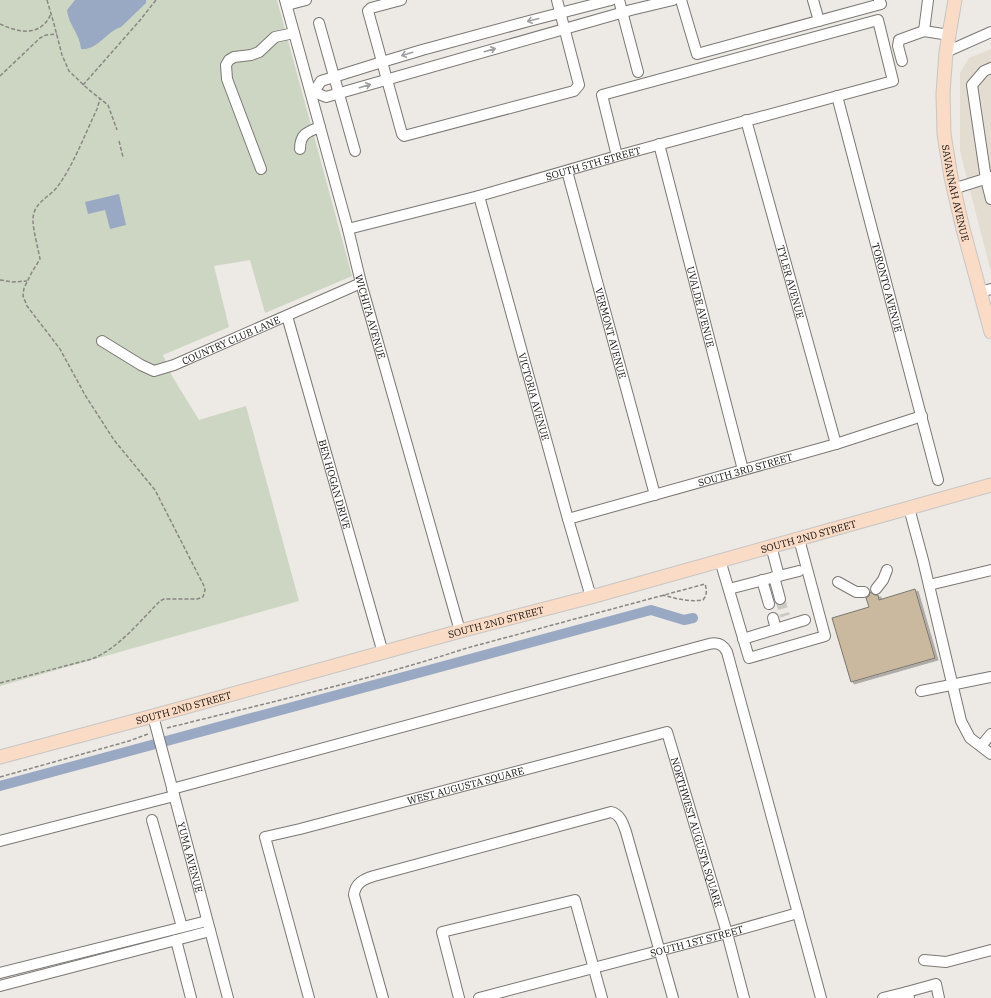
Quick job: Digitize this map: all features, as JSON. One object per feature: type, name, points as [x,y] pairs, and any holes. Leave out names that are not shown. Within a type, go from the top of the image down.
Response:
[{"type":"main road","name":"SAVANNAH AVENUE","points":[[955,0],[946,52],[943,93],[944,134],[953,189],[963,229],[985,290],[991,332]]},
{"type":"main road","name":"SOUTH 2ND STREET","points":[[0,757],[799,539],[991,485]]},
{"type":"street","points":[[286,2],[306,0]]},
{"type":"street","points":[[401,0],[371,8],[368,11],[386,80],[402,134],[404,136],[574,90],[579,85],[557,0]]},
{"type":"street","points":[[611,0],[382,62],[321,81],[314,92],[326,97],[622,13],[673,0]]},
{"type":"street","points":[[619,0],[638,72]]},
{"type":"street","points":[[681,0],[697,54],[880,4],[879,0]]},
{"type":"street","points":[[813,0],[819,21]]},
{"type":"street","points":[[924,31],[928,0]]},
{"type":"street","name":"WICHITA AVENUE","points":[[286,2],[348,229],[361,283],[460,631]]},
{"type":"street","name":"SOUTH 5TH STREET","points":[[348,229],[479,196],[659,144],[893,81],[878,20],[602,95],[617,156]]},
{"type":"street","points":[[318,23],[335,77],[355,151]]},
{"type":"street","points":[[902,62],[898,46],[899,40],[924,31],[949,35]]},
{"type":"street","points":[[946,52],[991,32]]},
{"type":"street","points":[[261,169],[227,79],[226,65],[229,60],[234,57],[252,55],[259,52],[275,37],[294,33]]},
{"type":"street","points":[[991,68],[984,71],[972,85],[991,199]]},
{"type":"street","name":"TORONTO AVENUE","points":[[837,96],[938,480]]},
{"type":"street","name":"TYLER AVENUE","points":[[746,120],[836,444]]},
{"type":"street","points":[[300,150],[300,142],[305,133],[320,127]]},
{"type":"street","name":"UVALDE AVENUE","points":[[659,144],[743,470]]},
{"type":"street","name":"VERMONT AVENUE","points":[[567,171],[655,495]]},
{"type":"street","points":[[953,189],[988,178]]},
{"type":"street","name":"VICTORIA AVENUE","points":[[479,196],[568,519],[591,596]]},
{"type":"street","name":"COUNTRY CLUB LANE","points":[[102,341],[141,365],[154,370],[174,365],[361,283]]},
{"type":"street","name":"BEN HOGAN DRIVE","points":[[287,316],[383,653]]},
{"type":"street","name":"SOUTH 3RD STREET","points":[[568,519],[836,444],[922,416]]},
{"type":"street","points":[[909,508],[961,721],[970,738],[991,754]]},
{"type":"street","points":[[720,560],[749,658],[825,636],[799,539]]},
{"type":"street","points":[[771,546],[780,599]]},
{"type":"street","points":[[729,589],[799,570]]},
{"type":"street","points":[[876,589],[883,580],[887,570]]},
{"type":"street","points":[[929,585],[991,570]]},
{"type":"street","points":[[762,580],[769,604]]},
{"type":"street","points":[[838,582],[856,592],[864,592]]},
{"type":"street","points":[[773,618],[776,629]]},
{"type":"street","points":[[743,639],[776,629],[786,620],[804,620]]},
{"type":"street","points":[[0,841],[701,646],[718,643],[725,648],[727,652],[821,998]]},
{"type":"street","points":[[921,691],[991,677]]},
{"type":"street","name":"YUMA AVENUE","points":[[153,716],[156,732],[228,998]]},
{"type":"street","name":"WEST AUGUSTA SQUARE","points":[[309,998],[264,837],[300,829],[667,732]]},
{"type":"street","name":"NORTHWEST AUGUSTA SQUARE","points":[[667,732],[728,933],[744,998]]},
{"type":"street","points":[[981,746],[991,734]]},
{"type":"street","points":[[383,998],[354,895],[354,891],[359,883],[374,876],[611,812],[618,815],[623,822],[673,998]]},
{"type":"street","points":[[152,820],[182,927]]},
{"type":"street","points":[[459,998],[442,932],[575,900],[602,998]]},
{"type":"street","name":"SOUTH 1ST STREET","points":[[479,998],[728,933],[798,913]]},
{"type":"street","points":[[0,973],[207,921]]},
{"type":"street","points":[[0,986],[210,931]]},
{"type":"street","points":[[176,940],[191,998]]},
{"type":"street","points":[[924,960],[946,962],[991,950]]},
{"type":"street","points":[[883,998],[908,995],[936,984],[939,998]]},
{"type":"path","points":[[47,0],[57,34],[58,44],[69,71],[83,85],[108,104],[117,130]]},
{"type":"path","points":[[83,85],[141,20],[156,0]]},
{"type":"path","points":[[0,24],[13,30],[33,30],[42,26],[51,14]]},
{"type":"path","points":[[0,76],[40,38],[46,35],[57,34]]},
{"type":"path","points":[[0,683],[92,659],[101,655],[120,640],[164,598],[197,599],[203,597],[205,590],[155,490],[114,440],[85,395],[60,349],[27,306],[23,296],[27,281],[40,260],[33,220],[36,208],[43,199],[56,188],[64,176],[97,109],[100,99]]},
{"type":"path","points":[[120,141],[123,157]]},
{"type":"path","points":[[0,280],[13,282],[27,281]]},
{"type":"path","points":[[0,777],[156,732],[350,682],[441,657],[467,648],[663,595],[705,584],[707,590],[705,597],[698,601],[689,602],[663,595]]},
{"type":"shaded area","points":[[991,49],[991,272],[960,151],[960,73],[969,58]]},
{"type":"green space","points":[[0,0],[277,0],[352,276],[265,313],[250,260],[214,266],[229,327],[163,355],[172,376],[199,420],[246,406],[299,601],[0,686]]},
{"type":"water","points":[[75,0],[146,0],[146,3],[121,27],[111,32],[97,44],[87,49],[81,49],[79,39],[69,20],[67,10]]},
{"type":"water","points":[[119,194],[126,225],[110,229],[105,210],[88,214],[85,202]]},
{"type":"building","points":[[915,589],[935,658],[851,682],[832,618],[869,607],[866,598],[869,596],[870,592],[878,595],[879,600]]},
{"type":"waterway","points":[[0,786],[651,610],[684,620],[693,618]]},
{"type":"tunnel","points":[[780,599],[785,616]]}]
